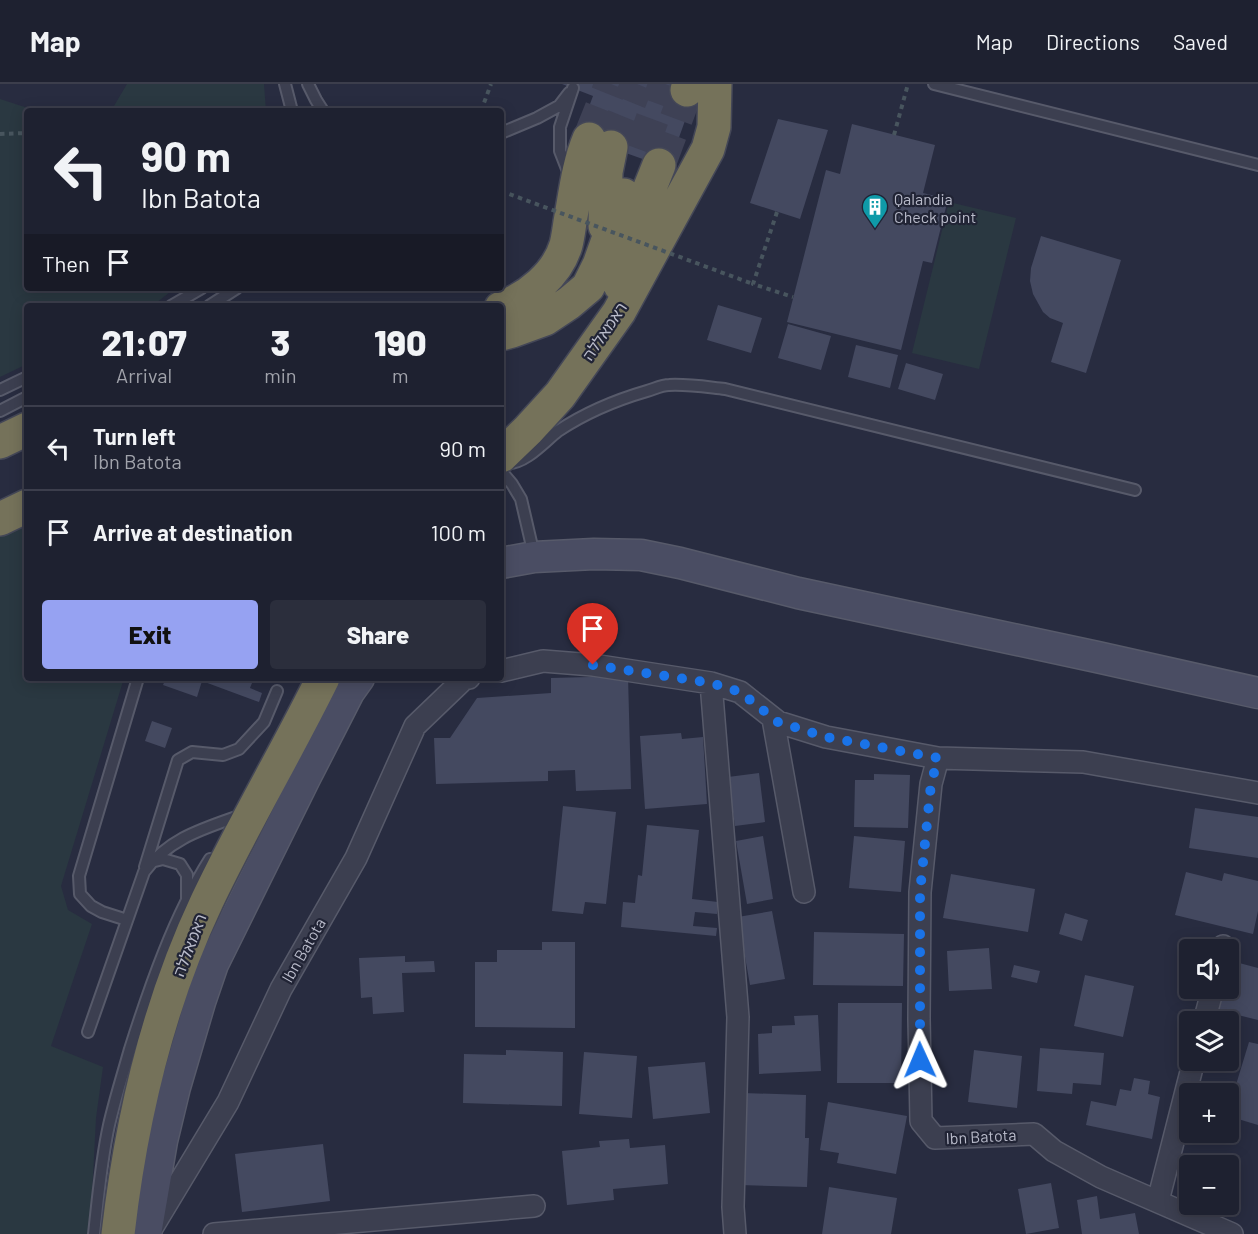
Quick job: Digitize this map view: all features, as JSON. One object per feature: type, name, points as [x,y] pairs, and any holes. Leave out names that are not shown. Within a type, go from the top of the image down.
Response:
[{"type":"highway","name":"ראמאללה","points":[[504,453],[560,395],[604,300],[686,190],[708,149],[714,127],[697,86]]},
{"type":"highway","points":[[504,307],[517,302],[536,288],[555,269],[566,246],[585,149],[624,152]]},
{"type":"highway","points":[[504,333],[545,319],[569,303],[604,300],[599,265],[605,248],[624,152]]},
{"type":"highway","points":[[504,424],[532,399],[622,282],[637,220],[624,152]]},
{"type":"highway","points":[[0,442],[24,430]]},
{"type":"highway","points":[[0,519],[24,507]]},
{"type":"highway","name":"ראמאללה","points":[[118,1234],[123,1186],[142,1090],[171,992],[206,902],[322,681]]},
{"type":"street","points":[[504,562],[534,557],[594,554],[641,555],[798,593],[1258,693]]},
{"type":"street","points":[[504,669],[543,661],[593,665],[711,683],[740,692],[778,722],[826,737],[938,758],[1083,762],[1258,793]]},
{"type":"street","points":[[148,1234],[162,1141],[175,1087],[213,964],[305,778],[357,681]]},
{"type":"street","name":"Ibn Batota","points":[[148,1234],[228,1102],[281,989],[356,858],[415,726],[462,681]]},
{"type":"street","points":[[711,683],[738,1017],[733,1207],[735,1234]]},
{"type":"street","points":[[773,719],[804,892]]},
{"type":"street","name":"Ibn Batota","points":[[938,758],[931,784],[920,892],[921,1121],[935,1138],[1034,1134],[1054,1151],[1092,1172],[1232,1234]]},
{"type":"street","points":[[1158,1201],[1191,1071]]},
{"type":"street","points":[[214,1234],[534,1206]]},
{"type":"lane","points":[[285,84],[291,108]]},
{"type":"lane","points":[[308,84],[321,108]]},
{"type":"lane","points":[[934,84],[1258,165]]},
{"type":"lane","points":[[504,132],[559,106],[573,88],[560,128],[560,151],[571,182],[573,201]]},
{"type":"lane","points":[[176,303],[197,291]]},
{"type":"lane","points":[[214,303],[232,291]]},
{"type":"lane","points":[[0,390],[24,378]]},
{"type":"lane","points":[[504,463],[515,464],[558,431],[587,414],[622,398],[666,385],[696,386],[725,389],[1135,490]]},
{"type":"lane","points":[[0,411],[24,399]]},
{"type":"lane","points":[[504,475],[521,499],[534,557]]},
{"type":"lane","points":[[127,920],[91,906],[80,894],[79,876],[137,681]]},
{"type":"lane","points":[[88,1032],[144,872],[178,760],[192,753],[223,755],[239,749],[264,722],[277,691]]},
{"type":"lane","points":[[229,830],[271,777]]},
{"type":"lane","points":[[144,872],[151,862],[167,848],[189,835],[239,816]]},
{"type":"lane","points":[[94,1234],[109,1125],[121,1077],[144,1004],[164,952],[187,903],[218,847]]},
{"type":"lane","points":[[151,862],[163,859],[180,864],[187,875],[187,903]]},
{"type":"path","points":[[482,108],[490,84]]},
{"type":"path","points":[[894,135],[908,84]]},
{"type":"path","points":[[0,134],[24,133]]},
{"type":"path","points":[[504,192],[793,297]]},
{"type":"path","points":[[753,284],[777,212]]},
{"type":"shaded area","points":[[127,84],[264,84],[266,108],[113,108]]},
{"type":"shaded area","points":[[0,99],[28,108],[24,108],[24,291],[171,291],[156,303],[24,303],[24,365],[0,377]]},
{"type":"shaded area","points":[[949,202],[1016,218],[979,369],[912,353]]},
{"type":"shaded area","points":[[24,526],[24,681],[123,681],[61,886],[68,910],[92,924],[51,1046],[103,1067],[96,1118],[90,1234],[0,1234],[0,537]]},
{"type":"building","points":[[562,84],[670,84],[695,93],[668,168],[578,136],[593,96]]},
{"type":"building","points":[[778,119],[828,130],[800,219],[750,203]]},
{"type":"building","name":"Qalandia Check point","points":[[852,124],[935,145],[923,193],[948,199],[932,263],[923,261],[901,350],[787,322],[826,170],[840,174]]},
{"type":"building","points":[[1041,236],[1121,260],[1086,373],[1051,362],[1063,323],[1050,318],[1043,312],[1033,294],[1030,281],[1031,268]]},
{"type":"building","points":[[718,305],[762,318],[751,353],[707,340]]},
{"type":"building","points":[[788,324],[831,336],[821,370],[778,358]]},
{"type":"building","points":[[856,345],[898,355],[890,388],[848,377]]},
{"type":"building","points":[[906,363],[943,374],[935,400],[898,389]]},
{"type":"building","points":[[628,676],[631,789],[576,791],[575,770],[548,771],[548,781],[436,784],[434,738],[450,738],[477,698],[551,693],[551,678]]},
{"type":"building","points":[[165,681],[202,681],[197,697],[163,685]]},
{"type":"building","points":[[202,681],[253,681],[250,688],[262,693],[259,702]]},
{"type":"building","points":[[152,721],[172,728],[165,748],[145,741]]},
{"type":"building","points":[[681,733],[682,739],[703,737],[707,804],[645,809],[640,736]]},
{"type":"building","points":[[759,773],[765,822],[735,826],[728,777]]},
{"type":"building","points":[[874,774],[910,775],[908,828],[854,827],[855,780],[874,780]]},
{"type":"building","points":[[563,806],[616,812],[606,904],[585,902],[583,914],[552,911]]},
{"type":"building","points":[[1195,808],[1258,817],[1258,858],[1189,848]]},
{"type":"building","points":[[647,825],[699,830],[692,899],[718,902],[717,914],[695,912],[693,926],[717,928],[716,936],[621,927],[623,902],[635,903],[638,875],[642,876]]},
{"type":"building","points":[[763,836],[773,899],[747,904],[736,841]]},
{"type":"building","points":[[854,836],[905,841],[901,892],[849,888]]},
{"type":"building","points":[[1186,872],[1222,881],[1224,873],[1258,881],[1258,911],[1253,934],[1175,915]]},
{"type":"building","points":[[951,874],[1035,889],[1028,932],[943,918]]},
{"type":"building","points":[[772,911],[785,979],[750,985],[738,917]]},
{"type":"building","points":[[1065,913],[1088,920],[1082,941],[1059,934]]},
{"type":"building","points":[[814,932],[904,934],[903,986],[813,985]]},
{"type":"building","points":[[542,942],[575,942],[575,1028],[475,1027],[475,962],[497,962],[497,950],[542,950]]},
{"type":"building","points":[[989,948],[992,989],[949,991],[947,951]]},
{"type":"building","points":[[405,956],[405,962],[434,961],[435,972],[402,973],[404,1012],[373,1014],[372,997],[361,998],[359,958]]},
{"type":"building","points":[[1239,963],[1258,968],[1258,1020],[1239,1015],[1239,1011],[1214,1009],[1216,999],[1239,999]]},
{"type":"building","points":[[1014,965],[1040,971],[1037,983],[1011,977]]},
{"type":"building","points":[[1085,975],[1134,986],[1123,1037],[1074,1026]]},
{"type":"building","points":[[838,1003],[902,1003],[901,1083],[837,1083]]},
{"type":"building","points":[[818,1015],[821,1071],[759,1074],[758,1034],[772,1033],[772,1026],[795,1025],[794,1016]]},
{"type":"building","points":[[1249,1042],[1258,1044],[1258,1125],[1239,1119],[1239,1083],[1237,1083]]},
{"type":"building","points":[[1040,1048],[1104,1053],[1101,1085],[1073,1083],[1072,1094],[1037,1091]]},
{"type":"building","points":[[506,1050],[563,1052],[562,1106],[463,1103],[464,1054],[506,1055]]},
{"type":"building","points":[[974,1050],[1022,1056],[1017,1108],[968,1102]]},
{"type":"building","points":[[584,1052],[637,1056],[632,1118],[579,1114]]},
{"type":"building","points":[[705,1062],[710,1113],[653,1119],[648,1067]]},
{"type":"building","points":[[1134,1078],[1150,1081],[1148,1094],[1160,1097],[1152,1139],[1086,1125],[1091,1101],[1116,1106],[1120,1089],[1131,1091]]},
{"type":"building","points":[[743,1093],[806,1095],[805,1138],[809,1138],[807,1187],[740,1185]]},
{"type":"building","points":[[828,1102],[907,1116],[896,1174],[837,1163],[839,1153],[820,1150]]},
{"type":"building","points":[[629,1139],[630,1148],[665,1145],[668,1184],[613,1189],[614,1200],[567,1205],[562,1151],[600,1147],[599,1141]]},
{"type":"building","points":[[323,1144],[330,1201],[242,1212],[235,1154]]},
{"type":"building","points":[[1051,1183],[1059,1228],[1026,1234],[1018,1189]]},
{"type":"building","points":[[829,1187],[897,1198],[891,1234],[822,1234]]},
{"type":"building","points":[[1097,1196],[1100,1219],[1135,1213],[1139,1234],[1082,1234],[1077,1200]]},
{"type":"tunnel","points":[[589,139],[611,84]]},
{"type":"tunnel","points":[[611,147],[637,84]]},
{"type":"tunnel","points":[[641,150],[665,84]]},
{"type":"tunnel","points":[[659,165],[687,90]]},
{"type":"place","name":"Qalandia Check point","points":[[875,230]]},
{"type":"route","points":[[593,665],[711,683],[740,692],[778,722],[826,737],[938,758],[931,784],[920,892],[920,1060]]}]
